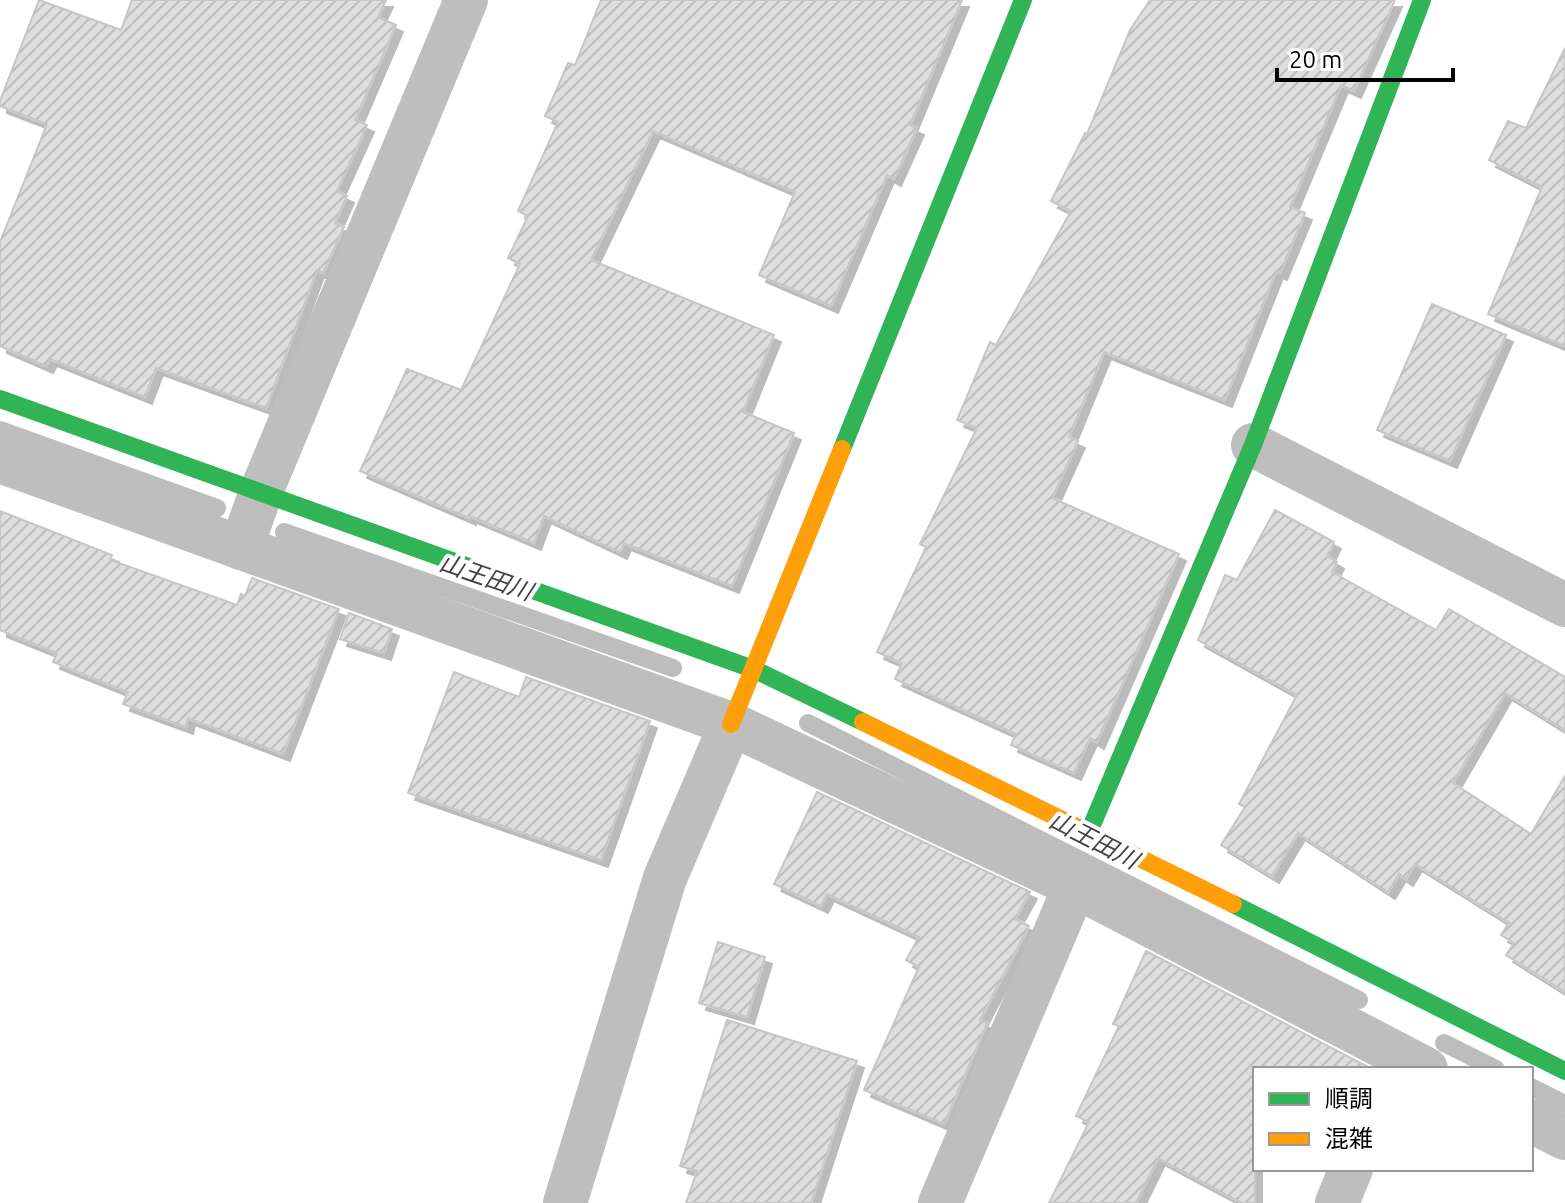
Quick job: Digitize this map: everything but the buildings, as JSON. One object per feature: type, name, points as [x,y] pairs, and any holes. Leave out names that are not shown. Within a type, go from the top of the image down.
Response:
[{"type":"street","points":[[241,548],[261,492],[466,0]]},
{"type":"street","points":[[565,1203],[665,878],[731,724],[1023,0]]},
{"type":"street","points":[[1089,832],[1253,445],[1422,0]]},
{"type":"street","points":[[0,399],[753,669],[1089,832],[1565,1071]]},
{"type":"street","points":[[1253,445],[1565,605]]},
{"type":"street","points":[[0,461],[731,724],[1075,886],[1406,1064],[1423,1000]]},
{"type":"street","points":[[940,1203],[1075,886]]},
{"type":"street","points":[[1533,1122],[1565,1138]]},
{"type":"street","points":[[1337,1203],[1350,1171]]},
{"type":"waterway","name":"山王田川","points":[[0,430],[217,508]]},
{"type":"waterway","name":"山王田川","points":[[284,532],[673,668]]},
{"type":"waterway","name":"山王田川","points":[[808,723],[1359,1000]]},
{"type":"waterway","name":"山王田川","points":[[1444,1043],[1492,1067]]},
{"type":"waterway","name":"山王田川","points":[[1533,1088],[1565,1104]]},
{"type":"traffic: fast","points":[[842,449],[1023,0]]},
{"type":"traffic: fast","points":[[1089,832],[1253,445],[1422,0]]},
{"type":"traffic: fast","points":[[0,399],[753,669],[863,722]]},
{"type":"traffic: fast","points":[[1233,904],[1565,1071]]},
{"type":"traffic: slow","points":[[731,724],[842,449]]},
{"type":"traffic: slow","points":[[863,722],[1233,904]]}]
